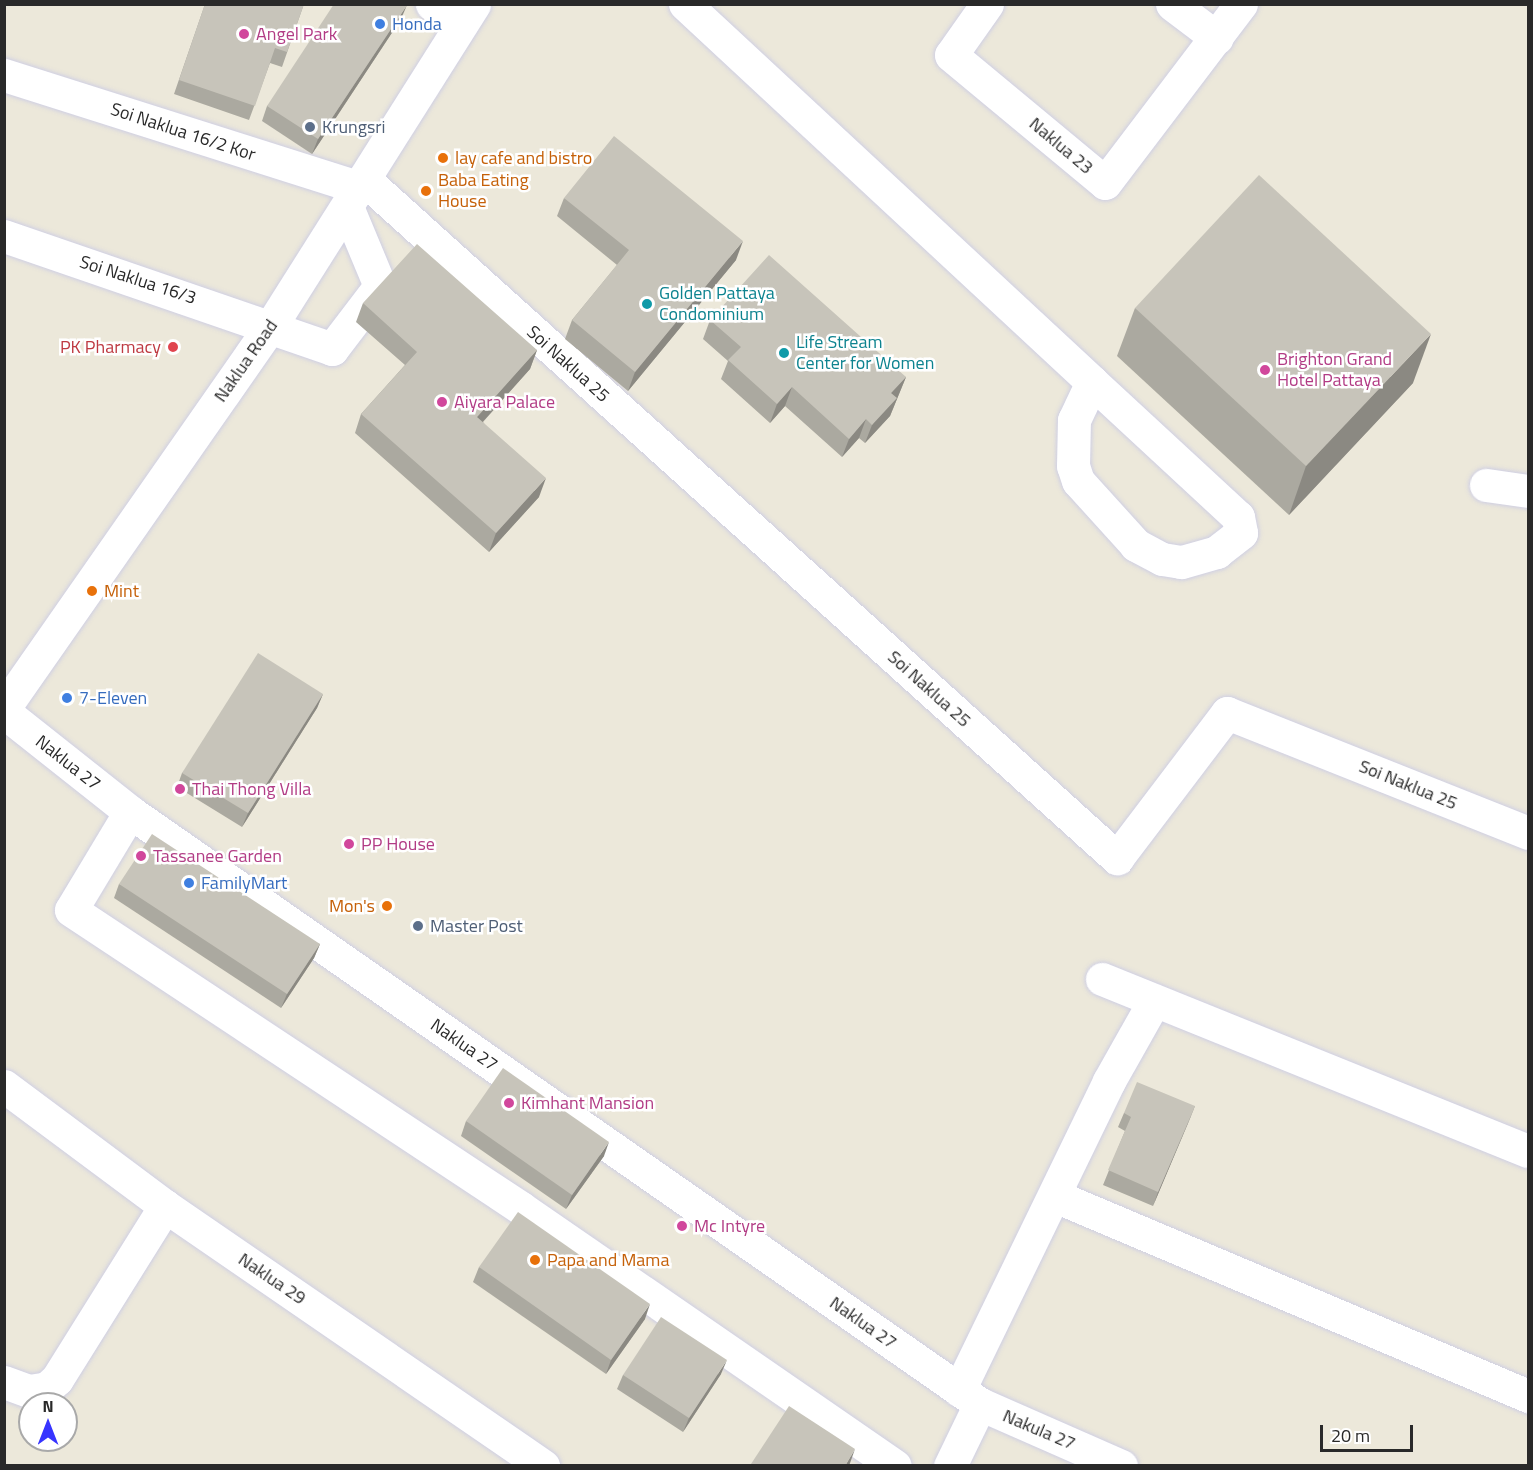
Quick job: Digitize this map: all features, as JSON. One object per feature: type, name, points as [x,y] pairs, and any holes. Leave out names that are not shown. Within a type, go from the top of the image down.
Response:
[{"type":"street","points":[[432,4],[467,15]]},
{"type":"street","points":[[685,4],[1238,517],[1241,532],[1217,552],[1181,562],[1162,560],[1136,545],[1078,481],[1073,466],[1074,420],[1092,382]]},
{"type":"street","name":"Naklua 23","points":[[987,4],[951,55],[1105,183],[1241,4]]},
{"type":"street","points":[[1172,4],[1217,38]]},
{"type":"street","name":"Naklua Road","points":[[4,710],[272,324],[358,192],[467,15]]},
{"type":"street","name":"Soi Naklua 16/2 Kor","points":[[4,75],[358,192]]},
{"type":"street","name":"Soi Naklua 16/3","points":[[4,236],[272,324],[332,349],[380,286],[358,192]]},
{"type":"street","name":"Soi Naklua 25","points":[[358,192],[1117,858],[1227,713],[1528,833]]},
{"type":"street","points":[[1486,485],[1528,491]]},
{"type":"street","name":"Naklua 27","points":[[4,710],[130,812],[969,1397]]},
{"type":"street","points":[[130,812],[71,910],[521,1208],[895,1466]]},
{"type":"street","points":[[1102,979],[1528,1151]]},
{"type":"street","points":[[950,1466],[969,1397],[1055,1196],[1109,1081],[1154,1001]]},
{"type":"street","name":"Naklua 29","points":[[4,1086],[165,1206],[543,1466]]},
{"type":"street","points":[[1055,1196],[1528,1396]]},
{"type":"street","points":[[4,1382],[29,1390],[47,1389],[57,1379],[165,1206]]},
{"type":"street","name":"Nakula 27","points":[[969,1397],[1121,1466]]},
{"type":"building","name":"Angel Park","points":[[205,4],[304,4],[287,52],[275,48],[255,106],[179,80]]},
{"type":"building","points":[[334,4],[407,5],[318,139],[267,106]]},
{"type":"building","name":"Golden Pattaya Condominium","points":[[614,136],[743,241],[635,372],[572,320],[629,250],[564,198]]},
{"type":"building","name":"Brighton Grand Hotel Pattaya","points":[[1259,175],[1431,334],[1306,466],[1135,308]]},
{"type":"building","name":"Aiyara Palace","points":[[417,244],[537,350],[477,417],[546,478],[496,533],[361,414],[417,352],[363,303]]},
{"type":"building","name":"Life Stream Center for Women","points":[[769,255],[906,377],[891,393],[897,398],[872,425],[866,419],[849,439],[792,387],[777,404],[728,360],[741,347],[710,320]]},
{"type":"building","points":[[258,653],[323,694],[248,813],[182,773]]},
{"type":"building","points":[[152,834],[320,944],[287,994],[119,884]]},
{"type":"building","points":[[503,1068],[609,1142],[572,1195],[466,1121]]},
{"type":"building","points":[[1137,1082],[1195,1106],[1158,1192],[1108,1170],[1131,1117],[1124,1113]]},
{"type":"building","points":[[518,1212],[650,1304],[611,1360],[479,1267]]},
{"type":"building","points":[[661,1317],[727,1360],[689,1418],[623,1375]]},
{"type":"building","points":[[789,1406],[855,1449],[845,1466],[753,1466],[751,1464]]},
{"type":"place","name":"Honda","points":[[380,24]]},
{"type":"place","name":"Angel Park","points":[[244,34]]},
{"type":"place","name":"Krungsri","points":[[310,127]]},
{"type":"place","name":"lay cafe and bistro","points":[[443,158]]},
{"type":"place","name":"Baba Eating House","points":[[426,191]]},
{"type":"place","name":"Golden Pattaya Condominium","points":[[647,304]]},
{"type":"place","name":"PK Pharmacy","points":[[173,347]]},
{"type":"place","name":"Life Stream Center for Women","points":[[784,353]]},
{"type":"place","name":"Brighton Grand Hotel Pattaya","points":[[1265,370]]},
{"type":"place","name":"Aiyara Palace","points":[[442,402]]},
{"type":"place","name":"Mint","points":[[92,591]]},
{"type":"place","name":"7-Eleven","points":[[67,698]]},
{"type":"place","name":"Thai Thong Villa","points":[[180,789]]},
{"type":"place","name":"PP House","points":[[349,844]]},
{"type":"place","name":"Tassanee Garden","points":[[141,856]]},
{"type":"place","name":"FamilyMart","points":[[189,883]]},
{"type":"place","name":"Mon's","points":[[387,906]]},
{"type":"place","name":"Master Post","points":[[418,926]]},
{"type":"place","name":"Kimhant Mansion","points":[[509,1103]]},
{"type":"place","name":"Mc Intyre","points":[[682,1226]]},
{"type":"place","name":"Papa and Mama","points":[[535,1260]]}]
